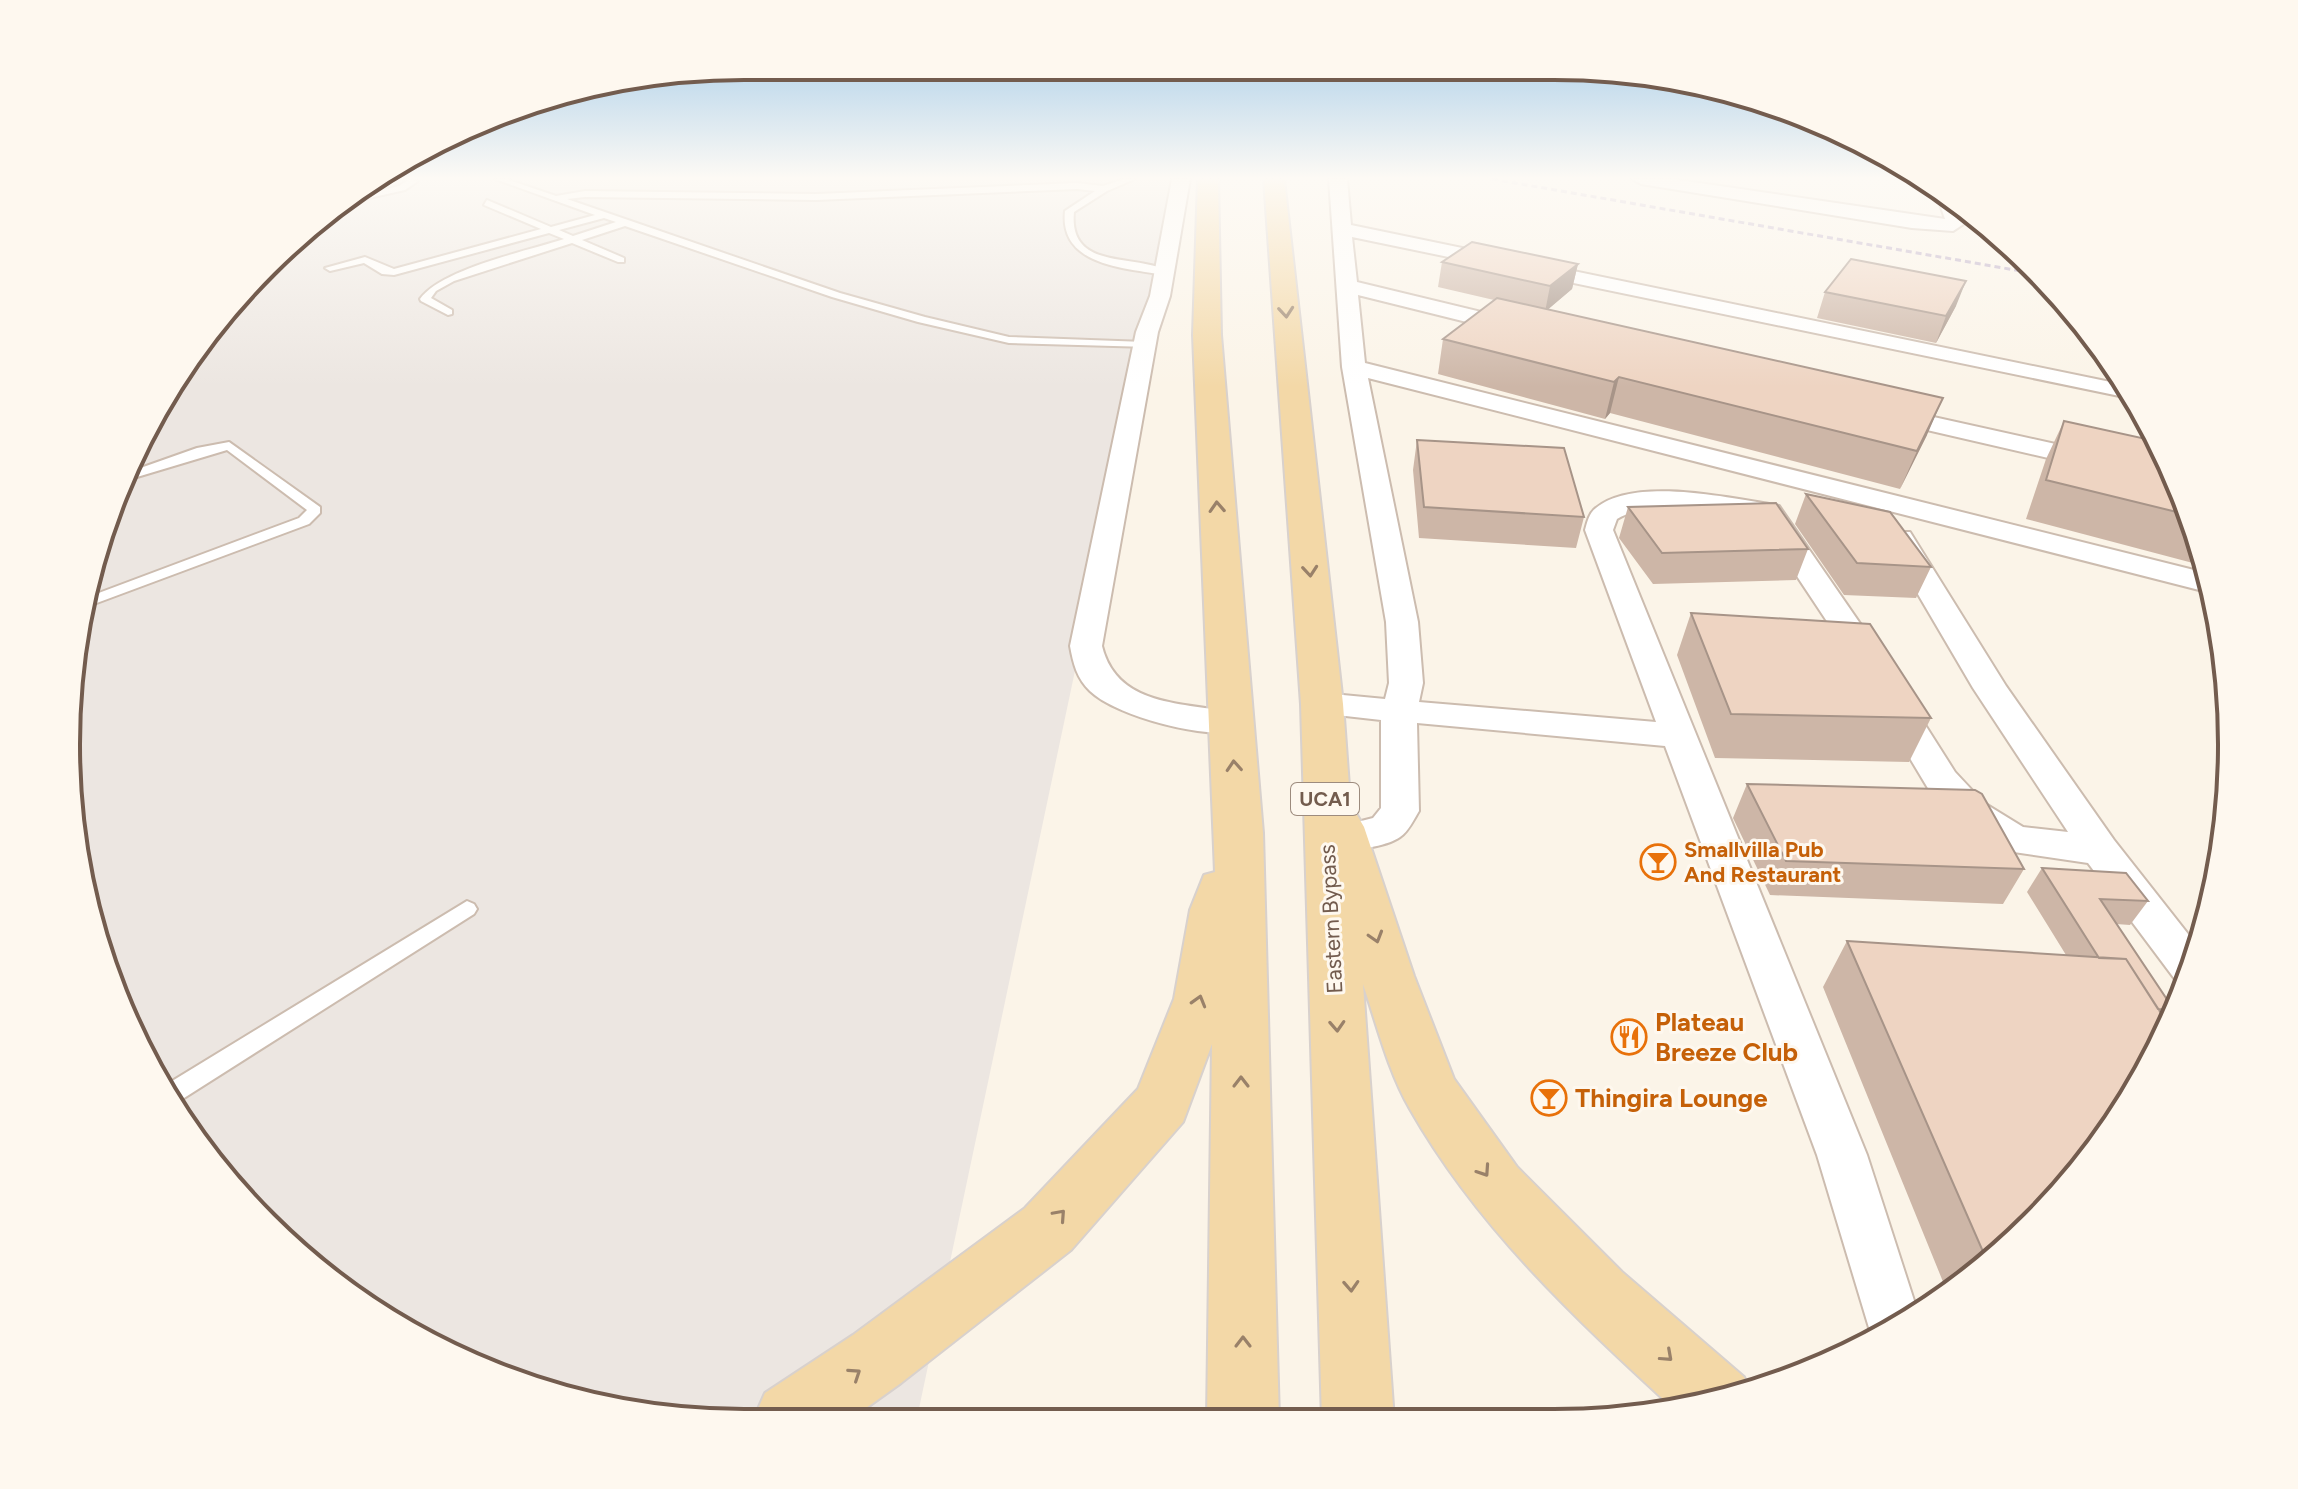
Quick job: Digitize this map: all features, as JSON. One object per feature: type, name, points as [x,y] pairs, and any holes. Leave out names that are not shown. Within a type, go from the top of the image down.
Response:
[{"type":"main road","points":[[1208,248],[1207,335],[1239,833],[1243,1409]]},
{"type":"main road","name":"Eastern Bypass","points":[[1280,248],[1322,704],[1357,1409]]},
{"type":"main road","points":[[1324,784],[1387,976],[1430,1091],[1495,1187],[1598,1295],[1706,1391]]},
{"type":"main road","points":[[803,1409],[877,1359],[1048,1229],[1162,1104],[1201,999],[1215,910],[1239,833]]},
{"type":"street","points":[[1169,248],[1145,345],[1086,646],[1099,681],[1125,697],[1176,716],[1231,723]]},
{"type":"street","points":[[1344,839],[1386,828],[1400,811],[1399,711],[1406,683],[1402,622],[1354,367],[1345,248]]},
{"type":"street","points":[[1437,248],[2115,390]]},
{"type":"street","points":[[1348,286],[1545,334]]},
{"type":"street","points":[[1354,367],[1773,494],[1845,625],[1942,781],[1970,812],[2014,840],[2100,850]]},
{"type":"street","points":[[1865,408],[2117,466]]},
{"type":"street","points":[[1892,1316],[1842,1155],[1598,526],[1603,515],[1617,506],[1640,501],[1773,494],[1896,504],[2197,580]]},
{"type":"street","points":[[1896,504],[1898,534],[1990,688],[2100,850],[2183,958]]},
{"type":"street","points":[[1322,704],[1681,736]]},
{"type":"lane","points":[[330,268],[365,260],[386,272],[394,272],[481,248]]},
{"type":"lane","points":[[448,312],[428,303],[426,294],[450,279],[547,248]]},
{"type":"lane","points":[[594,248],[621,260]]},
{"type":"lane","points":[[700,248],[881,309],[972,333],[1049,344],[1145,345]]},
{"type":"lane","points":[[1082,248],[1090,255],[1165,272]]},
{"type":"lane","points":[[97,599],[304,521],[315,510],[229,446],[202,451],[139,473]]},
{"type":"lane","points":[[177,1091],[467,909]]},
{"type":"shaded area","points":[[302,248],[1164,248],[919,1409],[701,1408],[615,1396],[573,1386],[490,1358],[412,1320],[340,1272],[306,1244],[245,1183],[217,1149],[169,1077],[149,1038],[115,958],[103,916],[93,874],[81,788],[81,701],[86,658],[93,615],[115,531],[169,412],[217,340],[245,306]]},
{"type":"building","points":[[1462,248],[1503,248],[1578,264],[1550,286],[1442,262]]},
{"type":"building","points":[[1851,259],[1966,281],[1946,316],[1825,292]]},
{"type":"building","points":[[1497,298],[1943,398],[1917,451],[1619,377],[1614,382],[1443,339]]},
{"type":"building","points":[[2064,421],[2142,438],[2175,512],[2046,480]]},
{"type":"building","points":[[1417,440],[1564,448],[1584,517],[1424,507]]},
{"type":"building","points":[[1806,494],[1890,512],[1931,567],[1857,563]]},
{"type":"building","points":[[1776,503],[1808,549],[1662,553],[1628,507]]},
{"type":"building","points":[[1691,613],[1870,624],[1931,718],[1731,714]]},
{"type":"building","points":[[1747,784],[1975,790],[1982,794],[2024,869],[1786,861]]},
{"type":"building","points":[[2042,868],[2126,873],[2148,901],[2100,899],[2167,999],[2162,1009],[2158,1009],[2126,959],[2099,958]]},
{"type":"building","points":[[1847,941],[2126,959],[2161,1013],[2129,1077],[2081,1149],[2053,1183],[1983,1251]]},
{"type":"railway","points":[[1891,248],[2018,271]]},
{"type":"place","name":"Smallvilla Pub And Restaurant","points":[[1658,862]]},
{"type":"place","name":"Plateau Breeze Club","points":[[1629,1037]]},
{"type":"place","name":"Thingira Lounge","points":[[1549,1098]]}]
